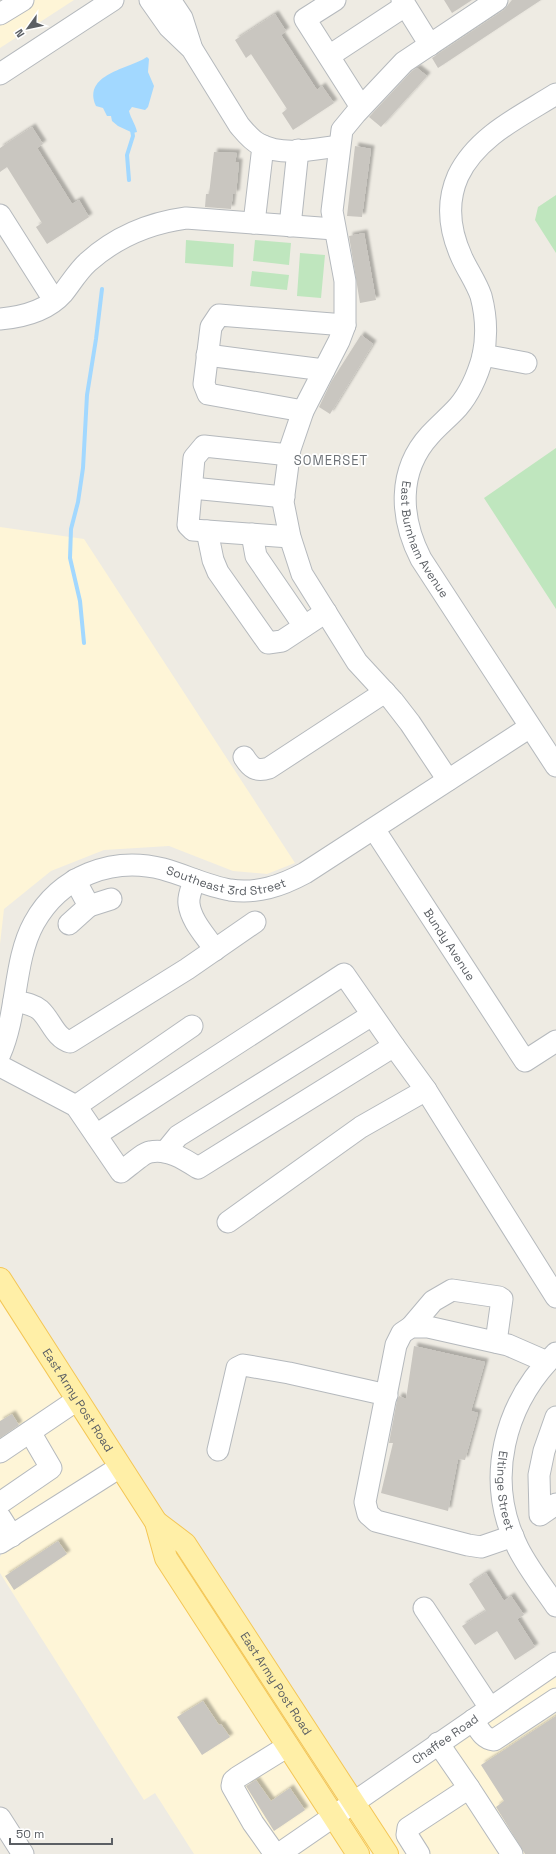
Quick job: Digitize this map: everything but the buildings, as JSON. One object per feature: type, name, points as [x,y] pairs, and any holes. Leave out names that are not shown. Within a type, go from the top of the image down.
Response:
[{"type":"main road","name":"East Army Post Road","points":[[0,1279],[156,1522],[166,1558],[358,1854]]},
{"type":"main road","name":"East Army Post Road","points":[[156,1522],[185,1544],[387,1854]]},
{"type":"street","points":[[0,14],[22,0]]},
{"type":"street","points":[[0,74],[113,0]]},
{"type":"street","points":[[150,0],[170,27],[192,49],[239,125],[248,136],[263,146],[273,149],[298,150],[340,146]]},
{"type":"street","points":[[170,0],[182,18],[192,49]]},
{"type":"street","points":[[335,0],[305,19],[361,107]]},
{"type":"street","points":[[448,780],[410,723],[357,662],[302,574],[290,537],[284,496],[290,449],[303,411],[339,341],[345,325],[345,281],[334,229],[332,211],[342,130],[361,107],[404,62],[497,0]]},
{"type":"street","points":[[329,56],[403,3],[430,45]]},
{"type":"street","name":"East Burnham Avenue","points":[[556,94],[493,134],[478,146],[467,160],[458,177],[453,193],[451,227],[460,254],[481,296],[485,315],[486,335],[483,355],[478,374],[470,391],[458,407],[429,435],[419,450],[411,467],[406,486],[405,506],[411,536],[421,559],[556,766]]},
{"type":"street","points":[[254,223],[263,146]]},
{"type":"street","points":[[290,226],[298,150]]},
{"type":"street","points":[[3,313],[32,314],[54,300],[87,263],[105,248],[125,236],[147,226],[169,220],[186,218],[334,229]]},
{"type":"street","points":[[3,226],[54,300]]},
{"type":"street","points":[[303,411],[208,394],[204,384],[211,327],[219,315],[345,325]]},
{"type":"street","points":[[207,355],[324,370]]},
{"type":"street","points":[[483,355],[526,363]]},
{"type":"street","points":[[289,456],[204,446],[194,458],[188,525],[193,530],[290,537]]},
{"type":"street","points":[[192,488],[284,496]]},
{"type":"street","points":[[207,531],[213,560],[218,572],[268,643],[282,641],[326,612]]},
{"type":"street","points":[[252,534],[256,556],[304,626]]},
{"type":"street","points":[[244,757],[250,767],[255,770],[269,768],[384,692]]},
{"type":"street","name":"Southeast 3rd Street","points":[[0,1054],[8,1031],[26,942],[33,924],[43,908],[57,893],[76,880],[89,873],[108,867],[127,864],[150,867],[230,890],[250,891],[287,883],[305,873],[530,727]]},
{"type":"street","name":"Bundy Avenue","points":[[374,828],[525,1061],[556,1041]]},
{"type":"street","points":[[76,880],[89,906]]},
{"type":"street","points":[[195,880],[190,895],[189,904],[194,918],[215,950]]},
{"type":"street","points":[[69,924],[89,906],[111,899]]},
{"type":"street","points":[[14,1001],[30,1005],[41,1011],[61,1038],[70,1042],[215,950],[255,922]]},
{"type":"street","points":[[96,1135],[344,974],[426,1090],[556,1297]]},
{"type":"street","points":[[164,1152],[178,1136],[372,1015]]},
{"type":"street","points":[[76,1106],[192,1026]]},
{"type":"street","points":[[0,1066],[76,1106],[121,1172],[149,1152],[164,1152],[182,1158],[198,1168],[394,1046]]},
{"type":"street","points":[[228,1222],[361,1127],[426,1090]]},
{"type":"street","points":[[496,1342],[502,1299],[499,1297],[452,1290],[433,1301],[411,1327],[402,1333],[396,1345],[365,1502],[368,1514],[376,1520],[468,1545],[481,1547],[512,1532],[548,1510],[539,1474],[544,1451],[556,1417]]},
{"type":"street","points":[[411,1327],[428,1327],[496,1342],[552,1357]]},
{"type":"street","name":"Eltinge Street","points":[[552,1357],[525,1390],[514,1411],[506,1434],[502,1458],[501,1482],[504,1504],[518,1548],[556,1606]]},
{"type":"street","points":[[218,1450],[237,1368],[243,1365],[281,1371],[387,1394]]},
{"type":"street","points":[[0,1452],[77,1400]]},
{"type":"street","points":[[0,1503],[51,1468],[30,1432]]},
{"type":"street","points":[[0,1518],[6,1539],[120,1467]]},
{"type":"street","points":[[424,1608],[490,1708]]},
{"type":"street","name":"Chaffee Road","points":[[279,1854],[302,1847],[334,1816],[490,1708],[552,1671]]},
{"type":"street","points":[[473,1720],[488,1740],[494,1740],[556,1699]]},
{"type":"street","points":[[438,1743],[512,1854]]},
{"type":"street","points":[[275,1854],[232,1786],[233,1781],[288,1746]]},
{"type":"street","points":[[420,1854],[407,1835],[408,1828],[469,1788]]},
{"type":"street","points":[[0,1818],[23,1854]]},
{"type":"shaded area","points":[[0,0],[74,0],[0,48]]},
{"type":"shaded area","points":[[0,527],[84,539],[295,863],[267,874],[233,871],[169,846],[104,850],[51,871],[4,909],[0,944]]},
{"type":"shaded area","points":[[0,1279],[333,1815],[556,1663],[556,1854],[194,1854],[155,1793],[144,1800],[0,1573],[0,1557],[11,1536],[0,1539]]},
{"type":"green space","points":[[556,195],[556,253],[535,220],[538,207]]},
{"type":"green space","points":[[186,240],[234,244],[233,267],[185,263]]},
{"type":"green space","points":[[255,240],[291,243],[289,265],[253,261]]},
{"type":"green space","points":[[300,253],[325,255],[321,298],[297,296]]},
{"type":"green space","points":[[252,271],[289,275],[287,290],[250,286]]},
{"type":"green space","points":[[556,448],[556,609],[484,498]]},
{"type":"water","points":[[147,57],[149,59],[148,72],[154,86],[148,107],[145,110],[132,107],[129,111],[137,132],[133,133],[118,126],[112,121],[111,116],[107,116],[103,108],[96,106],[93,95],[101,80],[119,69]]},
{"type":"waterway","points":[[129,180],[127,155],[133,136],[132,130]]},
{"type":"waterway","points":[[84,643],[80,601],[70,558],[71,529],[78,502],[83,468],[87,395],[102,289]]},
{"type":"district","name":"SOMERSET","points":[[331,460]]}]
